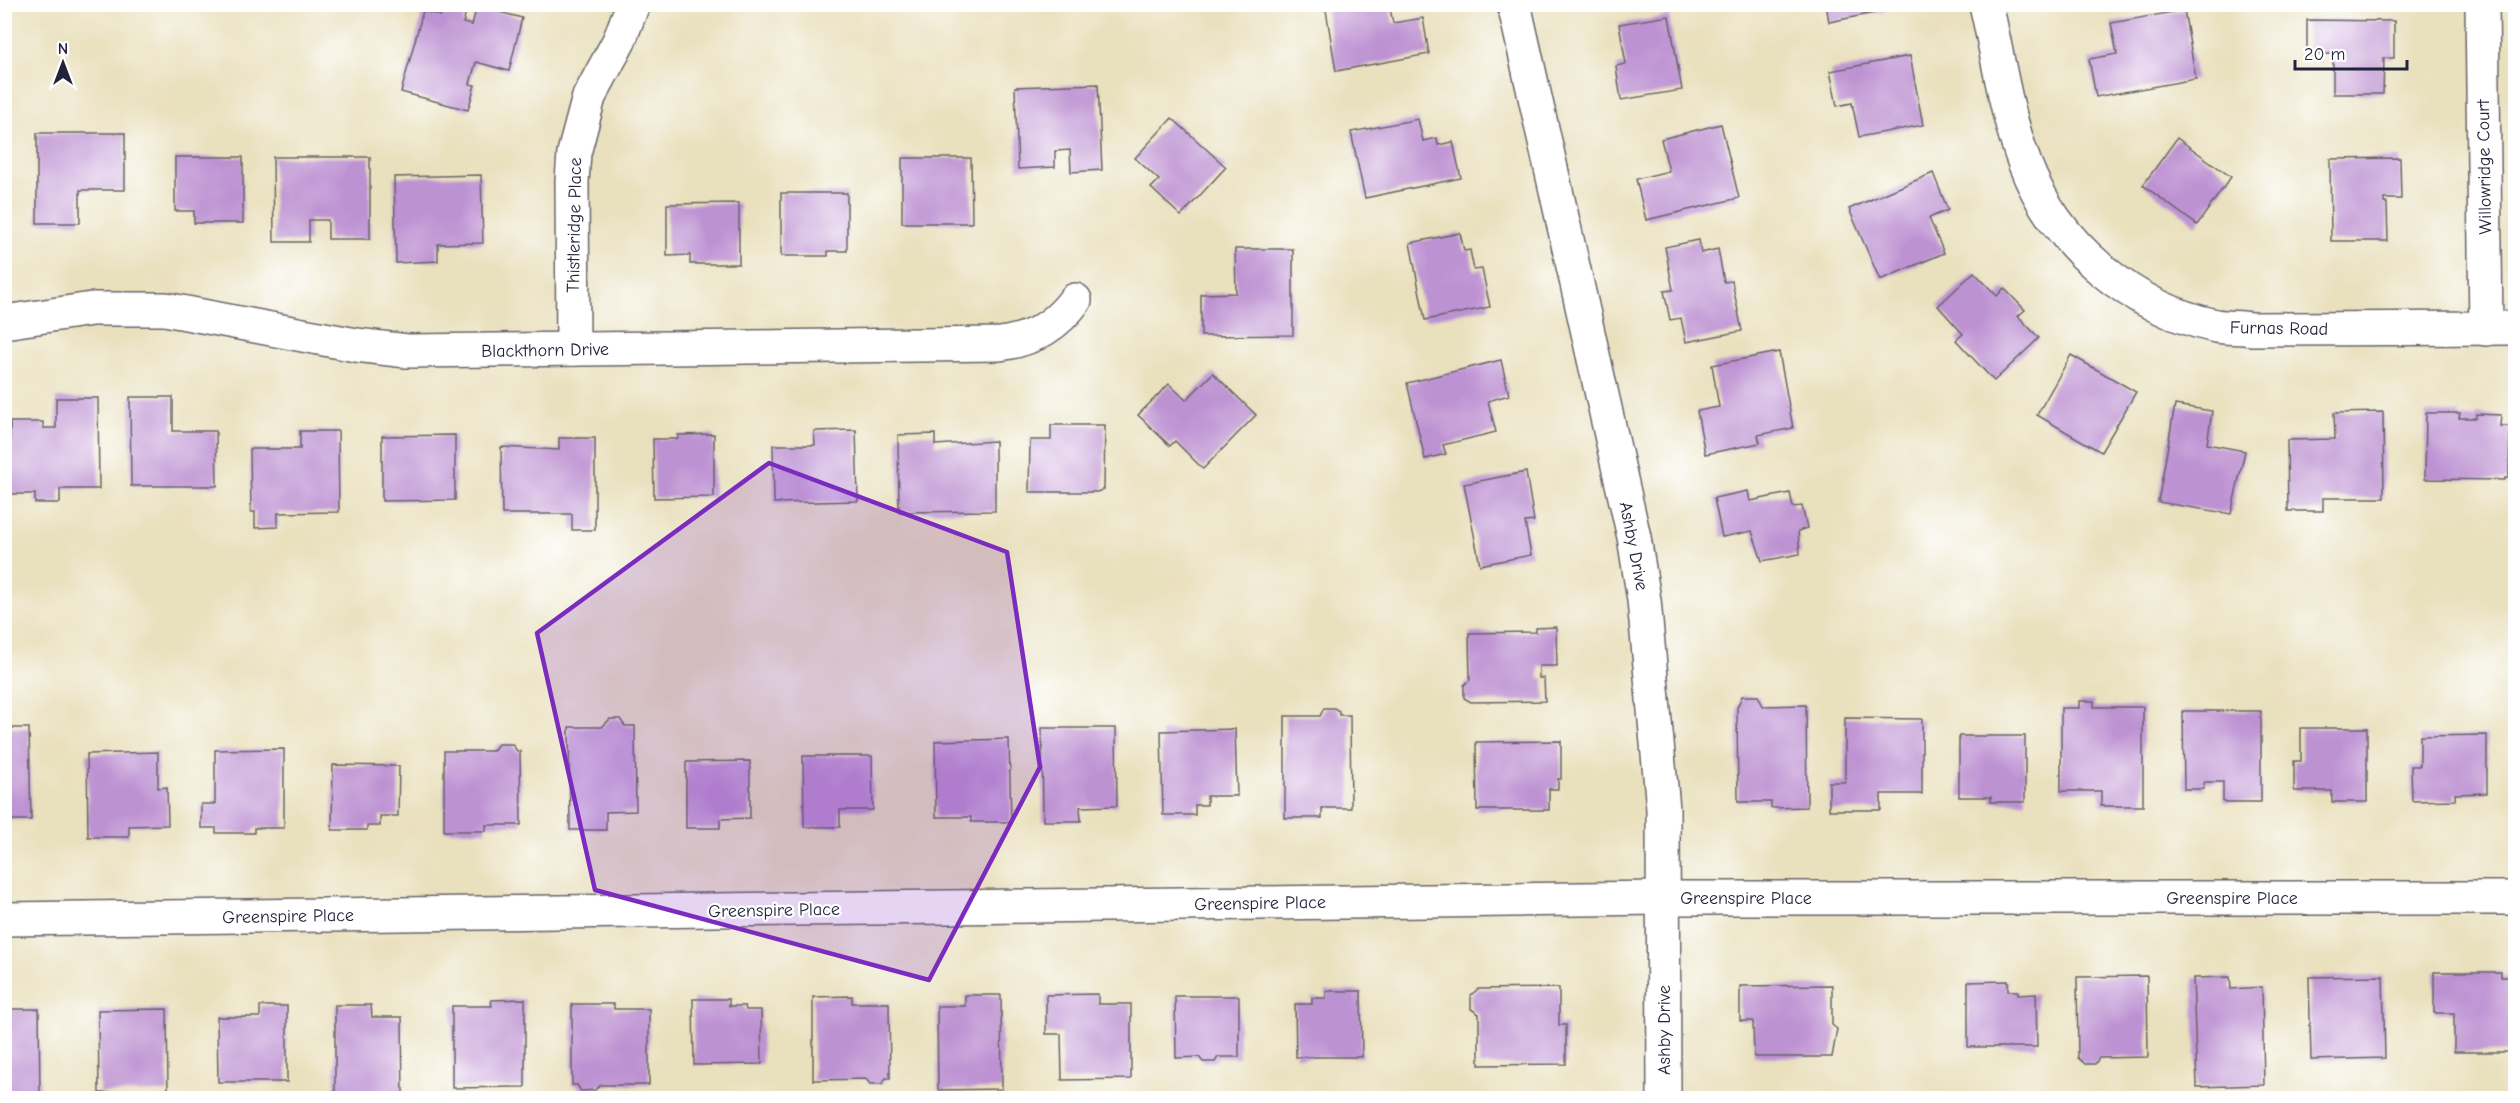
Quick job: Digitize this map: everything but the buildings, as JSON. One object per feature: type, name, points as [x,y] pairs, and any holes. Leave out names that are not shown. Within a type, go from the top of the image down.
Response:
[{"type":"street","name":"Thistleridge Place","points":[[573,349],[572,181],[574,153],[589,97],[619,41],[633,4]]},
{"type":"street","name":"Ashby Drive","points":[[1514,4],[1634,537],[1644,600],[1663,809],[1664,1098]]},
{"type":"street","name":"Furnas Road","points":[[1986,4],[2025,165],[2058,224],[2081,252],[2121,286],[2151,303],[2217,326],[2252,329],[2501,328]]},
{"type":"street","name":"Willowridge Court","points":[[2482,4],[2501,328]]},
{"type":"street","name":"Blackthorn Drive","points":[[4,322],[92,309],[165,309],[356,345],[407,351],[1000,344],[1019,342],[1038,334],[1062,317],[1075,300]]},
{"type":"street","name":"Greenspire Place","points":[[4,919],[1664,898],[2516,898]]},
{"type":"highlighted area","points":[[769,463],[1007,552],[1040,767],[929,980],[595,890],[537,633]]}]
